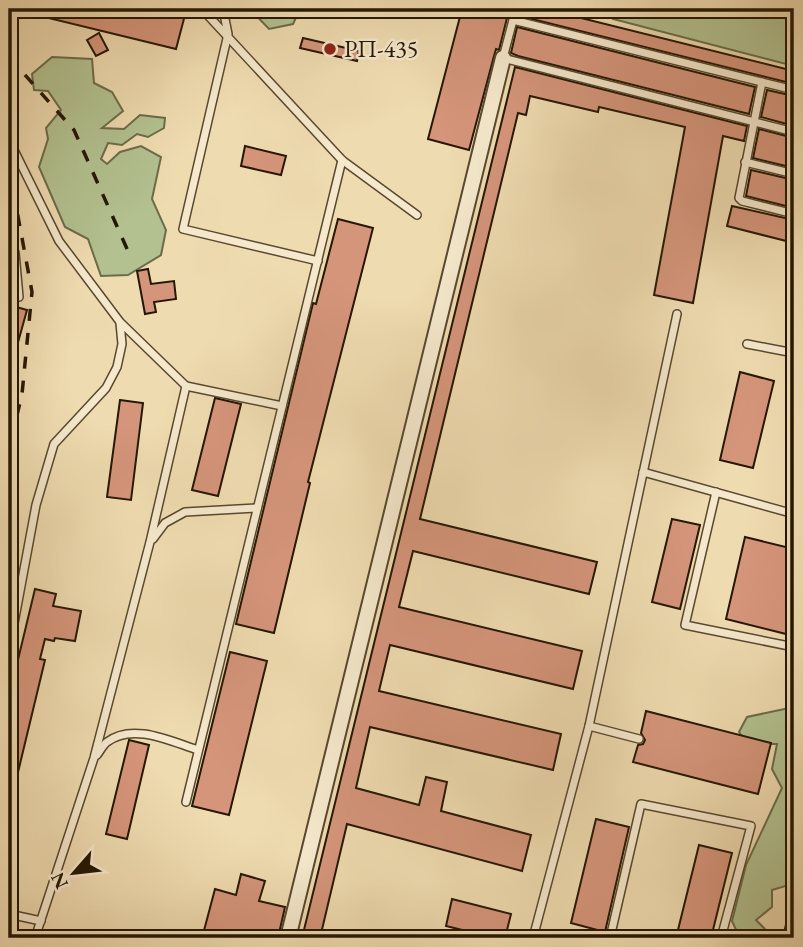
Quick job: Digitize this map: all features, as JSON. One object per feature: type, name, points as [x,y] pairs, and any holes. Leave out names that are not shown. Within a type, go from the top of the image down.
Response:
[{"type":"street","points":[[288,938],[503,58]]},
{"type":"lane","points":[[202,9],[342,160],[417,215]]},
{"type":"lane","points":[[223,9],[228,34],[183,229],[318,261]]},
{"type":"lane","points":[[794,90],[513,20],[503,58],[794,132]]},
{"type":"lane","points":[[762,82],[738,193],[742,201],[794,214]]},
{"type":"lane","points":[[9,140],[59,241],[120,322],[186,386],[282,405]]},
{"type":"lane","points":[[186,802],[342,160]]},
{"type":"lane","points":[[745,162],[794,174]]},
{"type":"lane","points":[[9,234],[15,253],[19,297]]},
{"type":"lane","points":[[533,938],[589,726],[677,314]]},
{"type":"lane","points":[[9,650],[36,505],[54,444],[106,388],[117,367],[122,344],[120,322]]},
{"type":"lane","points":[[747,344],[794,353]]},
{"type":"lane","points":[[35,938],[94,758],[150,542],[186,386]]},
{"type":"lane","points":[[643,472],[794,514]]},
{"type":"lane","points":[[716,492],[685,625],[794,647]]},
{"type":"lane","points":[[150,542],[164,523],[185,512],[257,508]]},
{"type":"lane","points":[[589,726],[639,739]]},
{"type":"lane","points":[[94,758],[107,742],[122,735],[138,733],[198,750]]},
{"type":"lane","points":[[610,938],[641,804],[751,826],[721,938]]},
{"type":"lane","points":[[9,914],[41,921]]},
{"type":"green space","points":[[250,9],[300,9],[293,24],[269,29]]},
{"type":"green space","points":[[612,9],[794,9],[794,66],[613,19]]},
{"type":"green space","points":[[52,57],[92,59],[94,83],[112,92],[123,111],[102,128],[124,129],[140,115],[165,118],[164,128],[148,137],[137,134],[122,145],[108,143],[101,159],[107,164],[120,152],[141,146],[161,157],[152,199],[166,230],[161,255],[128,275],[101,276],[88,239],[65,227],[39,167],[48,139],[46,128],[61,110],[48,91],[34,90],[32,74]]},
{"type":"green space","points":[[794,707],[794,875],[789,885],[772,890],[772,907],[756,920],[766,930],[763,938],[737,938],[732,921],[746,865],[782,788],[772,769],[777,744],[747,744],[739,732],[747,717]]},
{"type":"building","points":[[28,9],[186,11],[176,49],[28,13]]},
{"type":"building","points":[[462,9],[545,9],[794,71],[794,84],[512,14],[507,18],[499,50],[496,49],[469,150],[428,139]]},
{"type":"building","points":[[517,27],[755,87],[749,114],[518,56],[511,53]]},
{"type":"building","points":[[99,33],[108,50],[96,56],[87,40]]},
{"type":"building","name":"РП-435","points":[[303,38],[359,51],[357,61],[300,48]]},
{"type":"building","points":[[515,67],[747,126],[744,141],[723,136],[693,303],[654,295],[685,127],[599,107],[598,112],[530,96],[526,115],[518,113],[420,519],[597,562],[589,594],[413,551],[399,607],[582,651],[573,689],[390,645],[379,691],[561,734],[553,770],[370,727],[356,788],[419,805],[426,777],[447,782],[441,811],[531,835],[522,871],[347,824],[320,938],[302,938]]},
{"type":"building","points":[[767,90],[794,96],[794,126],[761,117]]},
{"type":"building","points":[[759,129],[794,138],[794,168],[753,158]]},
{"type":"building","points":[[245,146],[286,156],[281,175],[241,166]]},
{"type":"building","points":[[751,170],[794,180],[794,208],[746,196]]},
{"type":"building","points":[[732,206],[794,220],[794,243],[727,226]]},
{"type":"building","points":[[338,219],[373,228],[308,482],[310,483],[274,633],[236,624],[313,303],[316,304]]},
{"type":"building","points":[[148,269],[151,284],[174,281],[176,299],[154,302],[156,312],[145,314],[137,271]]},
{"type":"building","points":[[9,305],[27,310],[12,364],[9,364]]},
{"type":"building","points":[[740,372],[774,381],[753,468],[720,460]]},
{"type":"building","points":[[215,398],[241,404],[218,496],[192,490]]},
{"type":"building","points":[[120,400],[143,403],[131,500],[107,497]]},
{"type":"building","points":[[672,519],[700,525],[680,609],[652,602]]},
{"type":"building","points":[[745,537],[794,549],[794,601],[786,634],[726,619]]},
{"type":"building","points":[[35,589],[56,594],[53,606],[81,611],[75,641],[45,639],[40,659],[45,660],[13,793],[9,792],[9,697]]},
{"type":"building","points":[[230,652],[267,661],[229,815],[192,806]]},
{"type":"building","points":[[646,711],[771,743],[758,794],[633,762],[638,745],[645,740],[641,733]]},
{"type":"building","points":[[129,740],[149,745],[127,839],[106,834]]},
{"type":"building","points":[[596,819],[629,827],[605,932],[571,923]]},
{"type":"building","points":[[699,845],[732,853],[711,938],[676,938]]},
{"type":"building","points":[[241,874],[265,881],[259,901],[285,907],[278,938],[202,938],[215,889],[236,895]]},
{"type":"building","points":[[452,899],[511,914],[505,938],[446,926]]},
{"type":"building","points":[[790,906],[794,906],[794,938],[783,938]]},
{"type":"railway","points":[[9,57],[74,130],[128,251]]},
{"type":"railway","points":[[9,192],[17,211],[32,292],[22,394],[9,449]]},
{"type":"place","name":"РП-435","points":[[330,49]]}]
